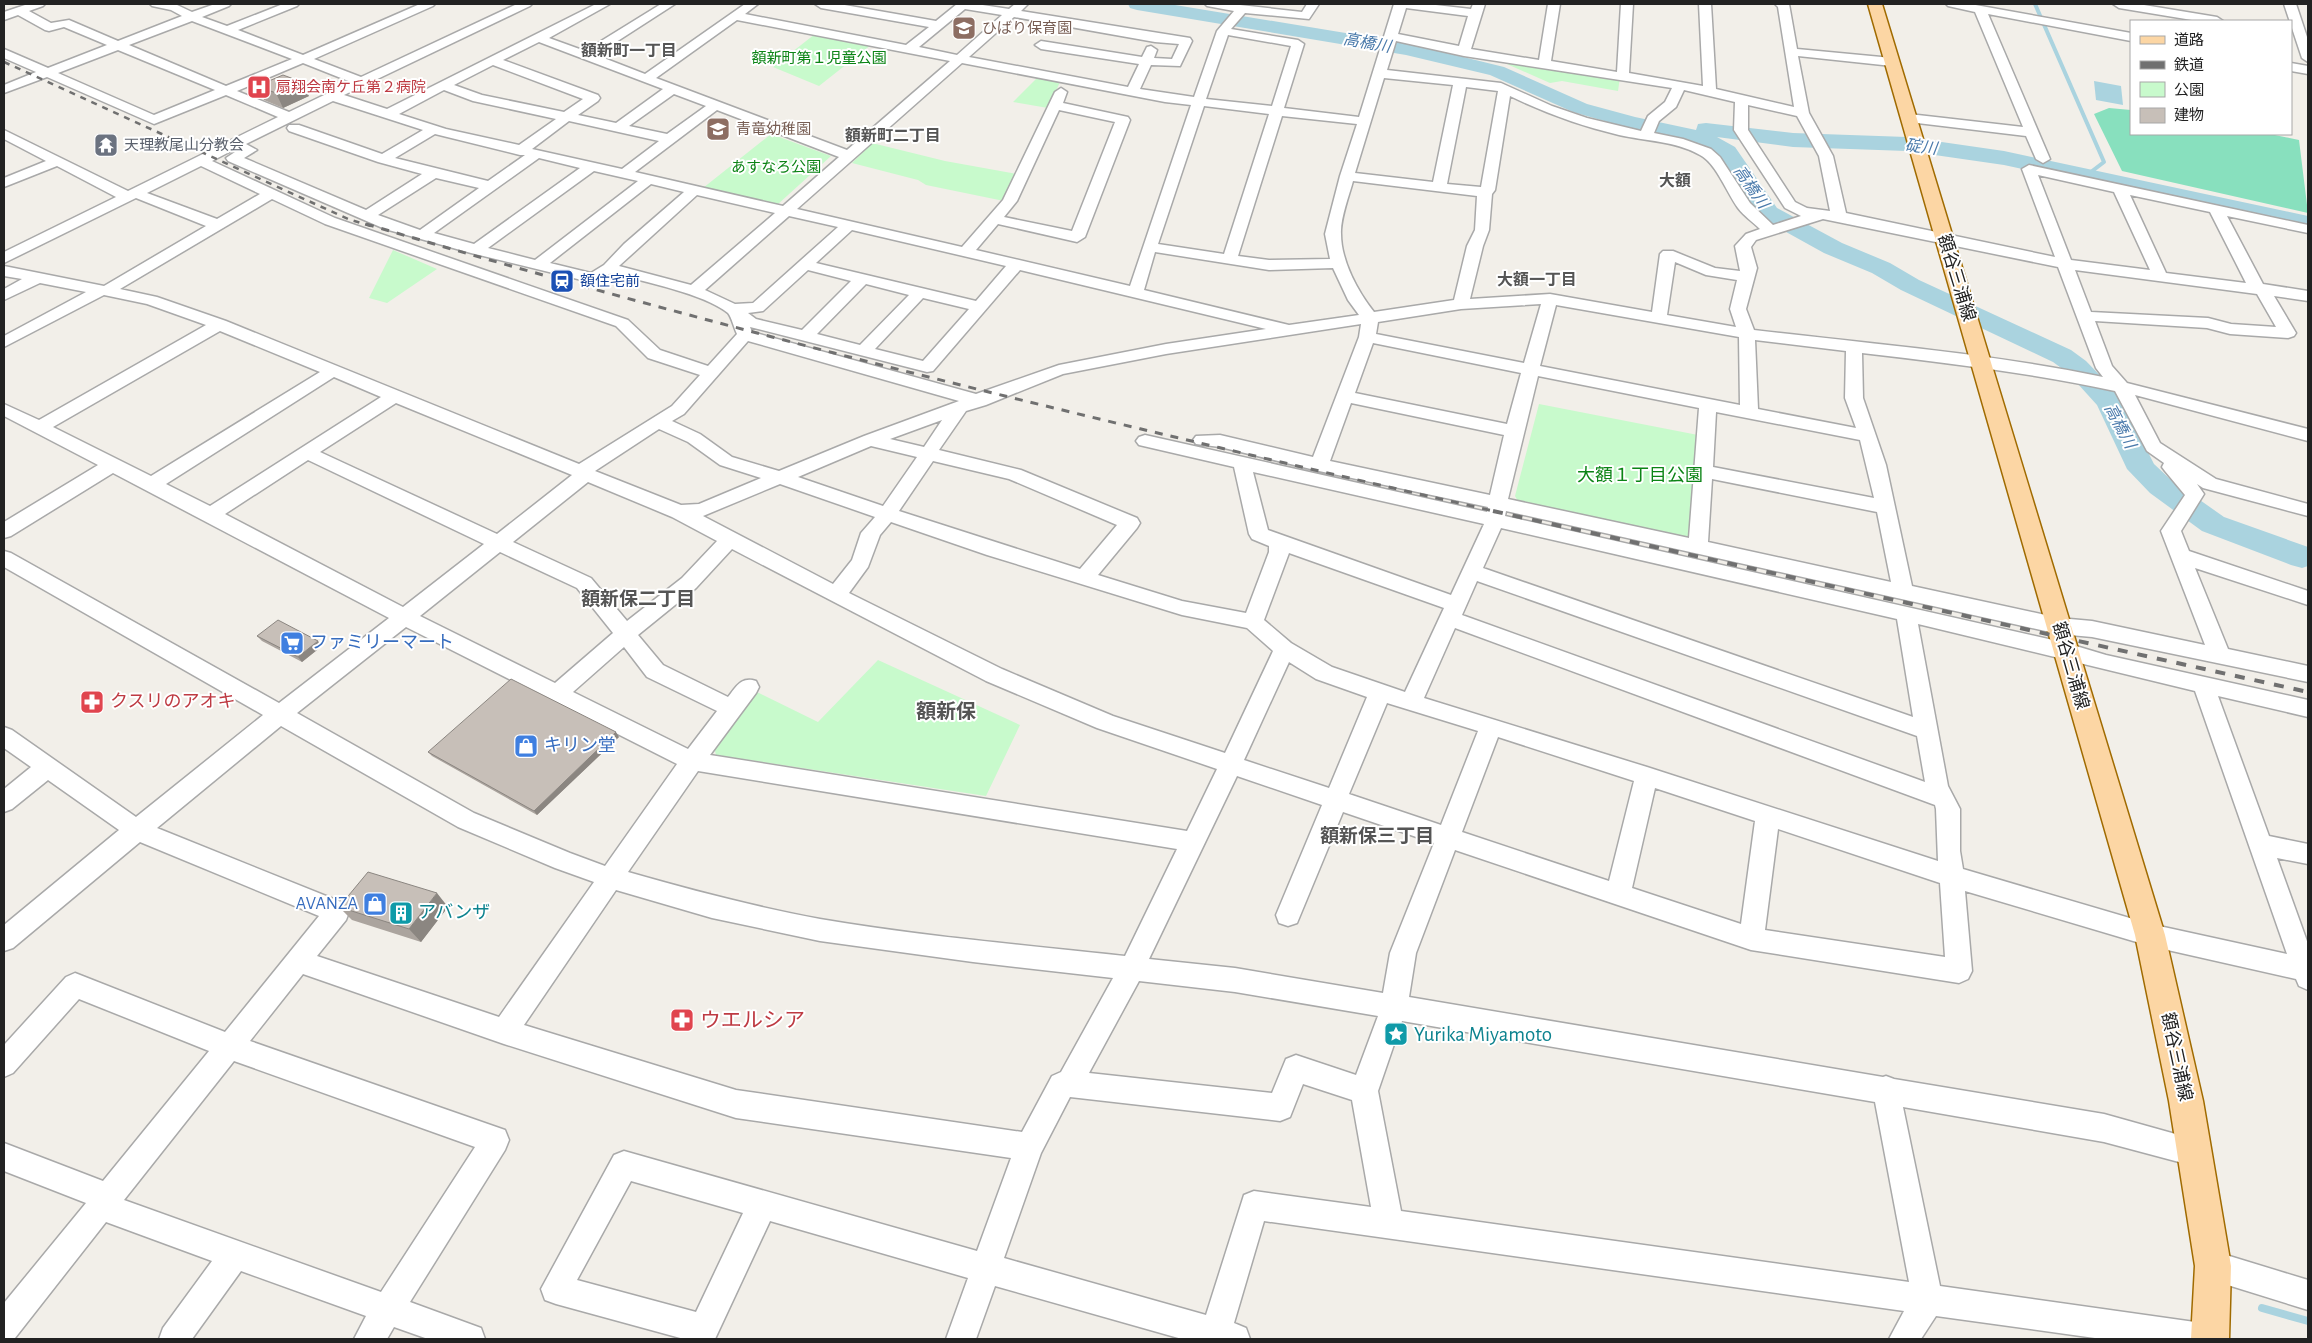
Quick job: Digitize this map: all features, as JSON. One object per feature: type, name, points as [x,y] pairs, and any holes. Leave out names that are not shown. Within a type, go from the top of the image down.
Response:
[{"type":"main road","name":"額谷三浦線","points":[[1875,4],[1943,238],[1962,293],[2150,935],[2186,1101],[2213,1274],[2210,1335]]},
{"type":"street","points":[[4,16],[39,4]]},
{"type":"street","points":[[156,4],[174,7],[192,16],[362,82]]},
{"type":"street","points":[[4,89],[225,4]]},
{"type":"street","points":[[228,30],[293,4]]},
{"type":"street","points":[[4,53],[154,120],[303,59],[429,4]]},
{"type":"street","points":[[291,123],[332,96],[526,4]]},
{"type":"street","points":[[388,114],[604,4]]},
{"type":"street","points":[[586,56],[669,4]]},
{"type":"street","points":[[646,79],[752,4]]},
{"type":"street","points":[[909,49],[938,25],[959,4],[1017,8],[1065,22],[1155,38],[1186,41],[1176,63],[1146,62],[1034,51]]},
{"type":"street","points":[[1211,4],[1241,10],[1305,16],[1313,4]]},
{"type":"street","points":[[1319,465],[1367,336],[1370,318],[1356,300],[1339,263],[1333,234],[1363,121],[1400,4],[1477,8],[1464,52]]},
{"type":"street","points":[[1544,64],[1554,4]]},
{"type":"street","points":[[1623,75],[1627,4]]},
{"type":"street","points":[[1705,4],[1710,90]]},
{"type":"street","points":[[1781,4],[1783,4],[1802,112],[1822,147],[1839,216]]},
{"type":"street","points":[[1952,4],[2034,19],[2053,19],[2130,37]]},
{"type":"street","points":[[2120,4],[2213,17]]},
{"type":"street","points":[[2290,4],[2308,58]]},
{"type":"street","points":[[787,26],[813,8],[938,25]]},
{"type":"street","points":[[695,290],[1017,8]]},
{"type":"street","points":[[1980,9],[2043,159]]},
{"type":"street","points":[[20,10],[49,27],[65,23],[224,90],[291,123],[384,159],[490,186]]},
{"type":"street","points":[[1136,292],[1149,247],[1224,30],[1241,10]]},
{"type":"street","points":[[734,16],[1198,103],[1276,110],[1363,121]]},
{"type":"street","points":[[1015,69],[1065,22]]},
{"type":"street","points":[[1224,30],[1298,44],[1230,258]]},
{"type":"street","points":[[1390,36],[1464,52],[1623,75],[1710,90],[1802,112]]},
{"type":"street","points":[[539,38],[848,155]]},
{"type":"street","points":[[1133,92],[1155,38]]},
{"type":"street","points":[[1791,52],[1892,62]]},
{"type":"street","points":[[492,60],[593,98],[520,151]]},
{"type":"street","points":[[2292,67],[2308,70]]},
{"type":"street","points":[[1378,72],[1505,89],[1547,109],[1582,121],[1620,131],[1678,142],[1706,152],[1715,160],[1744,206],[1774,230]]},
{"type":"street","points":[[11,74],[25,80]]},
{"type":"street","points":[[966,252],[1010,200],[1067,78]]},
{"type":"street","points":[[1439,187],[1460,82]]},
{"type":"street","points":[[443,85],[478,98],[670,139],[672,137]]},
{"type":"street","points":[[1647,133],[1653,120],[1671,104],[1680,85]]},
{"type":"street","points":[[618,128],[672,89]]},
{"type":"street","points":[[1462,304],[1475,246],[1482,230],[1485,192],[1488,190],[1505,89]]},
{"type":"street","points":[[332,96],[433,130],[966,252],[1294,330]]},
{"type":"street","points":[[1742,98],[1744,133],[1790,205],[1803,212],[1839,216],[2064,264],[2308,296]]},
{"type":"street","points":[[4,258],[201,161],[243,147],[291,123],[347,101]]},
{"type":"street","points":[[624,174],[716,105]]},
{"type":"street","points":[[994,219],[1077,237],[1123,120],[1055,106]]},
{"type":"street","points":[[1909,118],[2031,132]]},
{"type":"street","points":[[384,159],[433,130]]},
{"type":"street","points":[[4,134],[57,161],[132,195],[218,225]]},
{"type":"street","points":[[243,147],[233,158],[390,226],[476,250],[594,278],[609,268],[628,247],[694,190]]},
{"type":"street","points":[[422,235],[536,154]]},
{"type":"street","points":[[4,183],[57,161]]},
{"type":"street","points":[[201,161],[330,221],[622,323],[654,354],[710,373]]},
{"type":"street","points":[[476,250],[590,167]]},
{"type":"street","points":[[2219,654],[2171,531],[2195,494],[2154,447],[2104,368],[2029,169],[2308,229]]},
{"type":"street","points":[[367,216],[434,173]]},
{"type":"street","points":[[1347,176],[1485,192]]},
{"type":"street","points":[[538,265],[648,180]]},
{"type":"street","points":[[2120,188],[2160,276]]},
{"type":"street","points":[[4,342],[104,291],[271,194]]},
{"type":"street","points":[[2084,316],[2208,323],[2230,329],[2288,333],[2259,289],[2216,209]]},
{"type":"street","points":[[1749,413],[1747,334],[1738,309],[1749,268],[1743,246],[1751,237],[1820,214]]},
{"type":"street","points":[[735,310],[757,308],[848,226]]},
{"type":"street","points":[[1149,247],[1269,265],[1339,263]]},
{"type":"street","points":[[1659,317],[1668,254],[1712,272],[1746,276]]},
{"type":"street","points":[[806,265],[979,307]]},
{"type":"street","points":[[609,268],[695,290],[735,310],[750,322],[927,367],[1016,265]]},
{"type":"street","points":[[4,271],[151,300],[220,324],[396,395],[679,512],[836,595],[994,675],[1105,722],[1751,939],[1959,971],[1952,876],[1948,851],[1948,809],[1937,786],[1906,615]]},
{"type":"street","points":[[4,295],[38,278]]},
{"type":"street","points":[[806,336],[862,279]]},
{"type":"street","points":[[864,351],[920,292]]},
{"type":"street","points":[[1411,702],[1496,512],[1514,431],[1550,299]]},
{"type":"street","points":[[679,512],[702,510],[870,440],[1060,370],[1166,350],[1462,304],[1550,299],[1747,334],[1981,362],[2062,374],[2114,385],[2308,435]]},
{"type":"street","points":[[735,310],[744,335]]},
{"type":"street","points":[[39,428],[220,324]]},
{"type":"street","points":[[586,475],[586,468],[678,410],[744,335]]},
{"type":"street","points":[[744,335],[980,401]]},
{"type":"street","points":[[1367,336],[1868,436]]},
{"type":"street","points":[[1854,347],[1854,398],[1877,465],[1903,592]]},
{"type":"street","points":[[152,484],[334,370]]},
{"type":"street","points":[[210,515],[396,395]]},
{"type":"street","points":[[1345,396],[1514,431]]},
{"type":"street","points":[[1698,547],[1708,405]]},
{"type":"street","points":[[4,409],[152,484],[406,618],[692,760],[1194,842]]},
{"type":"street","points":[[836,595],[861,562],[871,533],[886,515],[958,409]]},
{"type":"street","points":[[658,422],[694,438],[726,462],[778,477],[994,550],[1182,608],[1253,622],[1284,649],[1324,673],[1380,693],[1647,776],[1952,876],[2150,935],[2307,972]]},
{"type":"street","points":[[870,440],[1014,474],[1130,523],[1085,577]]},
{"type":"street","points":[[1202,440],[1220,441],[1319,465],[1496,512],[1906,615],[2062,639],[2092,629],[2308,674]]},
{"type":"street","points":[[1145,441],[1242,463],[1496,512],[1698,547],[1903,592],[2062,639],[2106,663],[2308,708]]},
{"type":"street","points":[[2154,447],[2210,484],[2308,510]]},
{"type":"street","points":[[307,453],[584,583],[655,671],[732,709]]},
{"type":"street","points":[[1242,463],[1260,534],[1452,611],[1942,798]]},
{"type":"street","points":[[4,531],[112,465]]},
{"type":"street","points":[[1703,471],[1885,507]]},
{"type":"street","points":[[4,940],[279,715],[406,618],[586,475]]},
{"type":"street","points":[[557,693],[625,634],[689,583],[730,539]]},
{"type":"street","points":[[1253,622],[1280,552],[1279,542]]},
{"type":"street","points":[[2181,556],[2308,598]]},
{"type":"street","points":[[4,558],[466,820],[535,850],[611,878],[712,907],[820,930],[973,951],[1131,970],[1235,980],[1886,1089],[2104,1128],[2194,1152]]},
{"type":"street","points":[[1471,571],[1926,730]]},
{"type":"street","points":[[1069,1084],[1131,970],[1194,842],[1284,649]]},
{"type":"street","points":[[2203,684],[2307,972]]},
{"type":"street","points":[[504,1031],[692,760],[748,688]]},
{"type":"street","points":[[1288,915],[1334,799],[1380,693]]},
{"type":"street","points":[[1389,1224],[1364,1091],[1394,1007],[1403,953],[1490,726]]},
{"type":"street","points":[[4,736],[137,830],[337,912],[4,1326]]},
{"type":"street","points":[[4,802],[49,766]]},
{"type":"street","points":[[1618,894],[1647,776]]},
{"type":"street","points":[[1751,939],[1768,815]]},
{"type":"street","points":[[2261,844],[2308,854]]},
{"type":"street","points":[[298,961],[504,1031],[736,1104],[1029,1146]]},
{"type":"street","points":[[4,1064],[75,985],[229,1046],[495,1140],[369,1339]]},
{"type":"street","points":[[961,1339],[1029,1146],[1062,1085],[1069,1084],[1280,1107],[1296,1068],[1364,1091]]},
{"type":"street","points":[[1886,1089],[1928,1301],[1904,1339]]},
{"type":"street","points":[[4,1157],[104,1202],[234,1254],[470,1339]]},
{"type":"street","points":[[762,1205],[702,1334],[556,1289],[624,1165],[1222,1337],[1254,1205],[1928,1301],[2210,1335]]},
{"type":"street","points":[[174,1339],[234,1254]]},
{"type":"street","points":[[2213,1274],[2308,1295]]},
{"type":"green space","name":"額新町第１児童公園","points":[[815,34],[871,45],[819,86],[773,67]]},
{"type":"green space","points":[[1498,60],[1620,77],[1618,91],[1562,81],[1550,83]]},
{"type":"green space","points":[[1038,77],[1060,82],[1048,108],[1013,102]]},
{"type":"green space","points":[[2109,108],[2130,110],[2130,135],[2275,135],[2299,140],[2308,213],[2122,171],[2094,114]]},
{"type":"green space","name":"あすなろ公園","points":[[771,134],[831,156],[777,205],[703,188]]},
{"type":"green space","points":[[872,143],[945,161],[1017,174],[1004,201],[926,185],[918,180],[852,163]]},
{"type":"green space","points":[[393,250],[437,269],[387,303],[369,298]]},
{"type":"green space","name":"大額１丁目公園","points":[[1539,404],[1698,435],[1690,535],[1684,538],[1519,503],[1515,496]]},
{"type":"green space","points":[[878,660],[1020,725],[986,796],[716,755],[714,747],[757,692],[818,722]]},
{"type":"water","points":[[2094,81],[2121,86],[2123,105],[2096,100]]},
{"type":"building","points":[[283,75],[302,82],[276,93],[257,86]]},
{"type":"building","name":"ファミリーマート","points":[[278,620],[318,641],[298,657],[257,636]]},
{"type":"building","name":"キリン堂","points":[[511,679],[616,732],[534,811],[428,752]]},
{"type":"building","points":[[368,872],[437,893],[409,929],[339,907]]},
{"type":"waterway","name":"高橋川","points":[[1137,4],[1406,49],[1497,71],[1580,108],[1632,123],[1681,132],[1711,142],[1727,152],[1769,213],[1833,248],[1881,268],[1910,285],[2062,356],[2077,367],[2109,401],[2142,469],[2160,486],[2213,524],[2302,557]]},
{"type":"waterway","points":[[2035,4],[2104,162],[2087,175]]},
{"type":"waterway","name":"碇川","points":[[1706,129],[1793,140],[1907,144],[2004,158],[2308,223]]},
{"type":"waterway","name":"高橋川","points":[[2302,557],[2308,559]]},
{"type":"waterway","points":[[2262,1308],[2308,1321]]},
{"type":"railway","points":[[4,62],[348,219],[371,226]]},
{"type":"railway","points":[[366,224],[647,304],[930,377],[1498,512]]},
{"type":"railway","points":[[1493,511],[2308,692]]},
{"type":"place","name":"ひばり保育園","points":[[964,28]]},
{"type":"place","name":"扇翔会南ケ丘第２病院","points":[[259,87]]},
{"type":"place","name":"青竜幼稚園","points":[[718,129]]},
{"type":"place","name":"天理教尾山分教会","points":[[106,145]]},
{"type":"place","name":"額住宅前","points":[[562,281]]},
{"type":"place","name":"ファミリーマート","points":[[292,643]]},
{"type":"place","name":"クスリのアオキ","points":[[92,702]]},
{"type":"place","name":"キリン堂","points":[[526,746]]},
{"type":"place","name":"AVANZA","points":[[375,904]]},
{"type":"place","name":"アバンザ","points":[[401,913]]},
{"type":"place","name":"ウエルシア","points":[[682,1020]]},
{"type":"place","name":"Yurika Miyamoto","points":[[1396,1034]]},
{"type":"district","name":"額新町一丁目","points":[[629,51]]},
{"type":"district","name":"額新町二丁目","points":[[893,136]]},
{"type":"district","name":"大額","points":[[1675,181]]},
{"type":"district","name":"大額一丁目","points":[[1537,280]]},
{"type":"district","name":"額新保二丁目","points":[[638,599]]},
{"type":"district","name":"額新保","points":[[946,712]]},
{"type":"district","name":"額新保三丁目","points":[[1377,836]]}]
